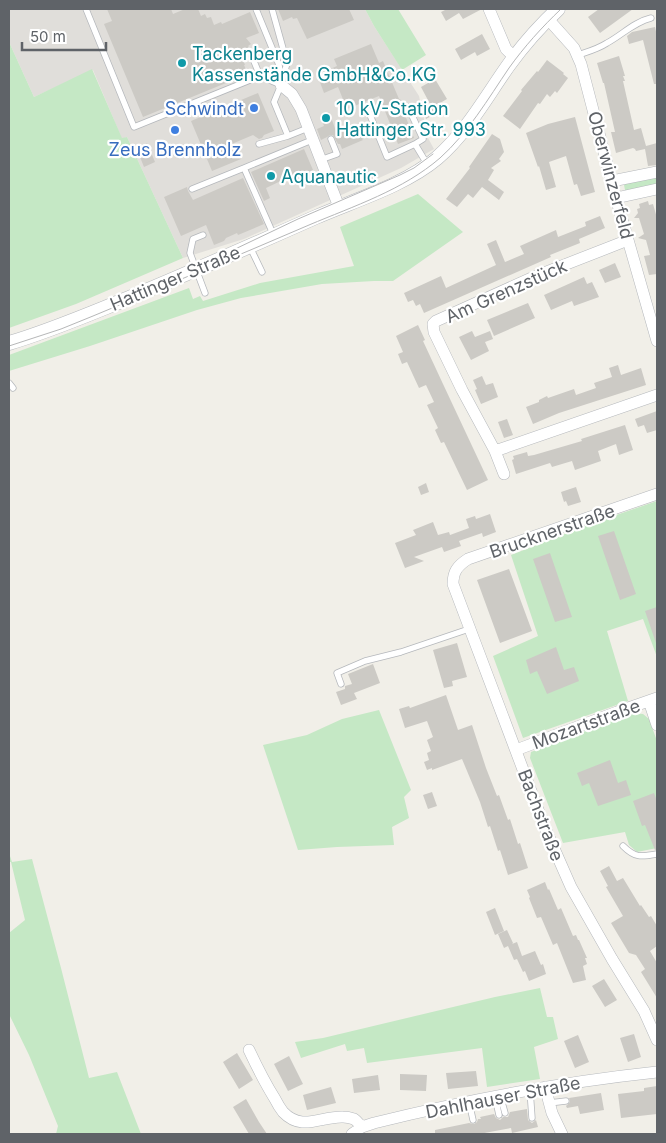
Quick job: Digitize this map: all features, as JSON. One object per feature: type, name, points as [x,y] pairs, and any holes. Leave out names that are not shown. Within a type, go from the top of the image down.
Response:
[{"type":"street","points":[[489,9],[506,49],[514,57]]},
{"type":"street","name":"Hattinger Straße","points":[[9,343],[75,320],[196,270],[414,174],[445,151],[467,126],[514,57],[553,14]]},
{"type":"street","name":"Oberwinzerfeld","points":[[553,14],[578,55],[657,341]]},
{"type":"street","points":[[281,85],[292,94],[301,109],[339,207]]},
{"type":"street","points":[[612,181],[657,172]]},
{"type":"street","points":[[616,198],[657,189]]},
{"type":"street","name":"Am Grenzstück","points":[[495,451],[462,390],[434,332],[433,324],[531,278],[628,240]]},
{"type":"street","points":[[504,474],[495,451],[657,395]]},
{"type":"street","name":"Brucknerstraße","points":[[453,576],[459,564],[468,560],[657,494]]},
{"type":"street","name":"Bachstraße","points":[[453,576],[456,593],[545,828],[571,887],[644,1010],[657,1040]]},
{"type":"street","points":[[653,700],[657,725]]},
{"type":"street","name":"Mozartstraße","points":[[516,750],[653,700]]},
{"type":"street","points":[[249,1050],[268,1088],[282,1111],[287,1115],[306,1123],[335,1117],[345,1117],[354,1119],[364,1131]]},
{"type":"street","name":"Dahlhauser Straße","points":[[352,1134],[364,1131],[374,1123],[384,1120],[469,1102],[499,1101],[545,1087],[657,1072]]},
{"type":"street","points":[[545,1087],[552,1114],[562,1134]]},
{"type":"lane","points":[[86,9],[134,127],[260,76]]},
{"type":"lane","points":[[256,9],[279,65],[281,85]]},
{"type":"lane","points":[[272,9],[286,63],[281,85],[274,102],[288,136]]},
{"type":"lane","points":[[578,55],[606,44],[631,27],[651,18]]},
{"type":"lane","points":[[251,54],[260,76],[281,85]]},
{"type":"lane","points":[[368,110],[387,157],[423,139],[408,106]]},
{"type":"lane","points":[[260,144],[308,128]]},
{"type":"lane","points":[[320,160],[337,154],[331,139]]},
{"type":"lane","points":[[192,189],[312,140]]},
{"type":"lane","points":[[415,144],[428,165]]},
{"type":"lane","points":[[244,168],[274,236]]},
{"type":"lane","points":[[203,235],[193,240],[190,253],[205,293]]},
{"type":"lane","points":[[250,246],[262,272]]},
{"type":"lane","points":[[341,684],[338,673],[365,661],[401,652],[470,629]]},
{"type":"lane","points":[[623,846],[636,856],[657,854]]},
{"type":"lane","points":[[530,1090],[532,1118]]},
{"type":"lane","points":[[499,1101],[502,1114],[499,1101]]},
{"type":"lane","points":[[549,1103],[566,1101]]},
{"type":"lane","points":[[469,1102],[473,1120]]},
{"type":"shaded area","points":[[9,9],[365,9],[419,96],[428,138],[434,149],[401,168],[244,239],[183,258],[127,137],[122,139],[93,70],[34,97],[9,42]]},
{"type":"green space","points":[[365,9],[398,9],[426,55],[402,70]]},
{"type":"green space","points":[[9,42],[34,97],[92,69],[122,138],[127,137],[183,258],[76,304],[9,328]]},
{"type":"green space","points":[[657,176],[657,186],[629,193],[625,190],[624,185],[627,183]]},
{"type":"green space","points":[[418,194],[463,232],[393,281],[322,284],[241,298],[197,310],[9,371],[9,355],[189,288],[193,299],[200,296],[203,301],[260,283],[354,266],[340,227]]},
{"type":"green space","points":[[657,501],[657,657],[643,619],[607,631],[628,701],[523,738],[493,656],[538,636],[511,555],[593,523]]},
{"type":"green space","points":[[379,710],[411,790],[404,797],[409,818],[392,827],[394,845],[298,850],[263,745],[307,735],[342,719]]},
{"type":"green space","points":[[633,713],[643,714],[649,719],[657,741],[657,848],[637,852],[629,845],[625,832],[563,843],[530,758],[531,752]]},
{"type":"green space","points":[[9,853],[12,862],[32,859],[89,1078],[117,1072],[141,1134],[56,1134],[58,1126],[29,1055],[9,1014],[9,933],[25,920],[11,862],[9,862]]},
{"type":"green space","points":[[540,988],[547,1017],[553,1017],[558,1039],[534,1047],[540,1079],[487,1087],[482,1048],[367,1063],[364,1048],[347,1051],[345,1044],[301,1058],[295,1042],[323,1038]]},
{"type":"building","name":"Tackenberg Kassenstände GmbH&Co.KG","points":[[107,9],[171,9],[173,14],[185,9],[198,9],[201,16],[205,14],[207,18],[211,17],[214,25],[221,22],[222,24],[250,12],[259,33],[246,38],[251,44],[240,53],[248,74],[143,117],[104,24],[112,21]]},
{"type":"building","points":[[278,9],[349,9],[354,20],[307,39],[297,18],[293,19],[292,17],[283,21]]},
{"type":"building","points":[[447,9],[482,9],[463,19],[459,13],[446,21],[441,12]]},
{"type":"building","points":[[599,9],[633,9],[600,33],[588,17]]},
{"type":"building","points":[[655,27],[657,36],[657,84],[654,84],[643,40],[629,44],[627,36],[632,32]]},
{"type":"building","points":[[482,34],[490,49],[477,56],[475,52],[461,60],[455,49]]},
{"type":"building","points":[[371,44],[379,63],[383,61],[399,99],[404,106],[403,110],[414,138],[398,144],[379,96],[347,109],[338,87],[324,93],[318,77],[330,72],[328,70],[337,66],[334,59]]},
{"type":"building","points":[[619,56],[625,76],[623,76],[625,81],[623,81],[634,130],[641,128],[646,146],[657,143],[657,165],[648,166],[645,149],[636,151],[633,148],[616,153],[611,132],[615,132],[604,83],[597,63]]},
{"type":"building","points":[[547,60],[568,78],[557,93],[555,91],[550,97],[547,94],[540,104],[538,103],[520,129],[503,116],[521,90]]},
{"type":"building","points":[[435,79],[447,99],[433,107],[437,113],[426,119],[423,109],[430,104],[421,87]]},
{"type":"building","points":[[258,93],[274,131],[259,139],[253,135],[234,143],[241,159],[212,171],[191,121]]},
{"type":"building","points":[[329,112],[336,131],[341,129],[341,131],[356,124],[357,127],[362,125],[367,137],[342,149],[333,135],[321,140],[317,129],[324,126],[320,116]]},
{"type":"building","points":[[575,117],[595,192],[581,196],[577,184],[574,185],[566,156],[549,162],[556,187],[546,190],[526,133],[548,124]]},
{"type":"building","points":[[492,134],[500,139],[504,152],[499,159],[501,161],[491,168],[494,170],[488,180],[504,192],[499,200],[482,187],[473,198],[468,194],[457,207],[446,199],[470,168]]},
{"type":"building","points":[[147,143],[155,162],[144,167],[136,147]]},
{"type":"building","points":[[304,149],[313,170],[286,181],[285,179],[266,188],[270,198],[264,201],[251,172]]},
{"type":"building","points":[[243,178],[264,224],[238,235],[237,233],[214,245],[206,225],[181,236],[164,197],[187,187],[193,200]]},
{"type":"building","points":[[648,201],[649,205],[653,204],[657,218],[657,274],[649,275],[644,256],[650,255],[646,240],[638,238],[644,234],[639,218],[634,218],[638,213],[637,209],[640,208],[639,204]]},
{"type":"building","points":[[600,216],[605,228],[579,239],[580,243],[424,313],[420,304],[416,306],[413,300],[408,302],[404,293],[441,276],[446,288],[496,265],[487,244],[496,240],[505,262],[524,254],[520,246],[556,230],[558,237],[586,226],[585,222]]},
{"type":"building","points":[[615,263],[621,277],[605,283],[599,270]]},
{"type":"building","points":[[584,277],[587,284],[592,282],[599,297],[574,306],[572,301],[551,310],[544,295]]},
{"type":"building","points":[[528,303],[535,318],[494,336],[487,320]]},
{"type":"building","points":[[418,325],[425,340],[423,341],[488,480],[467,490],[444,442],[441,443],[435,430],[438,428],[427,405],[434,402],[426,385],[419,388],[407,362],[402,364],[398,354],[403,352],[396,336]]},
{"type":"building","points":[[472,331],[475,337],[490,331],[493,339],[485,342],[489,351],[471,360],[459,337]]},
{"type":"building","points":[[618,365],[621,375],[641,368],[646,385],[559,413],[533,424],[526,407],[539,402],[539,400],[547,396],[548,398],[574,389],[576,395],[596,388],[594,383],[612,377],[609,368]]},
{"type":"building","points":[[482,376],[486,385],[493,383],[498,397],[481,404],[473,380]]},
{"type":"building","points":[[657,411],[657,430],[647,433],[644,425],[638,427],[635,419]]},
{"type":"building","points":[[507,419],[513,435],[504,438],[498,422]]},
{"type":"building","points":[[625,425],[633,450],[619,455],[616,444],[598,451],[601,461],[575,470],[572,461],[552,467],[550,463],[516,474],[512,460],[514,459],[513,456],[527,452],[528,456],[534,455],[582,441],[581,439]]},
{"type":"building","points":[[426,483],[429,492],[421,495],[418,487]]},
{"type":"building","points":[[576,487],[581,502],[568,506],[566,501],[564,502],[561,492]]},
{"type":"building","points":[[490,514],[496,532],[483,537],[482,533],[459,541],[461,546],[444,552],[442,547],[414,557],[424,561],[405,568],[395,543],[416,535],[413,530],[433,522],[438,535],[449,532],[450,535],[469,528],[466,519],[475,516],[476,519]]},
{"type":"building","points":[[614,531],[636,594],[620,600],[598,536]]},
{"type":"building","points":[[550,553],[572,617],[555,622],[533,559]]},
{"type":"building","points":[[509,569],[532,631],[500,643],[477,580]]},
{"type":"building","points":[[657,607],[657,643],[656,643],[645,611]]},
{"type":"building","points":[[457,643],[467,677],[452,681],[453,686],[444,688],[433,650]]},
{"type":"building","points":[[556,647],[564,670],[574,667],[579,681],[547,694],[537,671],[530,674],[526,660]]},
{"type":"building","points":[[373,664],[380,683],[354,693],[357,699],[341,705],[336,692],[352,684],[348,674]]},
{"type":"building","points":[[446,695],[458,730],[472,725],[486,768],[508,820],[510,819],[528,868],[508,875],[500,850],[498,851],[490,826],[488,827],[462,759],[427,770],[424,762],[429,760],[427,753],[431,751],[427,740],[433,737],[427,721],[405,728],[399,709],[409,706],[410,708]]},
{"type":"building","points":[[610,760],[618,783],[626,780],[631,795],[598,806],[589,783],[582,786],[577,773]]},
{"type":"building","points":[[432,792],[437,806],[428,809],[423,795]]},
{"type":"building","points":[[654,793],[657,801],[657,849],[655,850],[645,825],[642,826],[633,801]]},
{"type":"building","points":[[609,866],[617,881],[623,878],[640,906],[649,917],[651,916],[657,926],[657,946],[650,951],[657,963],[657,998],[641,972],[645,969],[636,955],[629,953],[611,923],[623,916],[606,887],[608,886],[600,871]]},
{"type":"building","points":[[545,882],[558,910],[561,908],[573,936],[576,935],[587,958],[585,958],[587,964],[583,966],[586,980],[573,983],[557,943],[553,945],[541,917],[537,918],[527,890]]},
{"type":"building","points":[[495,908],[504,931],[495,935],[486,912]]},
{"type":"building","points":[[507,930],[512,944],[517,942],[522,956],[535,951],[541,965],[543,964],[546,974],[529,981],[517,959],[514,960],[508,946],[504,948],[498,934]]},
{"type":"building","points":[[604,979],[617,1000],[605,1007],[592,986]]},
{"type":"building","points":[[634,1034],[641,1057],[628,1062],[620,1038]]},
{"type":"building","points":[[578,1035],[589,1062],[575,1068],[564,1041]]},
{"type":"building","points":[[237,1053],[253,1080],[239,1089],[223,1062]]},
{"type":"building","points":[[289,1056],[303,1084],[288,1091],[274,1064]]},
{"type":"building","points":[[476,1071],[478,1086],[448,1089],[446,1073]]},
{"type":"building","points":[[400,1074],[427,1075],[426,1091],[400,1090]]},
{"type":"building","points":[[378,1075],[380,1090],[354,1093],[352,1079]]},
{"type":"building","points":[[657,1086],[657,1114],[621,1118],[618,1094],[644,1091],[644,1088]]},
{"type":"building","points":[[331,1087],[336,1103],[307,1110],[303,1095]]},
{"type":"building","points":[[601,1093],[604,1110],[580,1114],[578,1106],[567,1108],[566,1106],[570,1102],[569,1098]]},
{"type":"building","points":[[246,1099],[267,1134],[249,1134],[233,1107]]},
{"type":"building","points":[[527,1109],[528,1120],[532,1123],[536,1120],[538,1127],[512,1133],[511,1128],[479,1134],[435,1134],[435,1130],[469,1123],[474,1124],[478,1119],[481,1119],[480,1117],[494,1114],[500,1120],[503,1117],[508,1117],[510,1112]]},
{"type":"tram line","points":[[9,346],[93,316],[360,204],[410,179],[440,158],[460,138],[521,52],[561,9]]},
{"type":"tram line","points":[[231,251],[298,219],[400,175],[414,168],[433,154]]},
{"type":"place","name":"Tackenberg Kassenstände GmbH&Co.KG","points":[[182,63]]},
{"type":"place","name":"Schwindt","points":[[254,108]]},
{"type":"place","name":"10 kV-Station Hattinger Str. 993","points":[[326,118]]},
{"type":"place","name":"Zeus Brennholz","points":[[175,130]]},
{"type":"place","name":"Aquanautic","points":[[271,176]]}]
